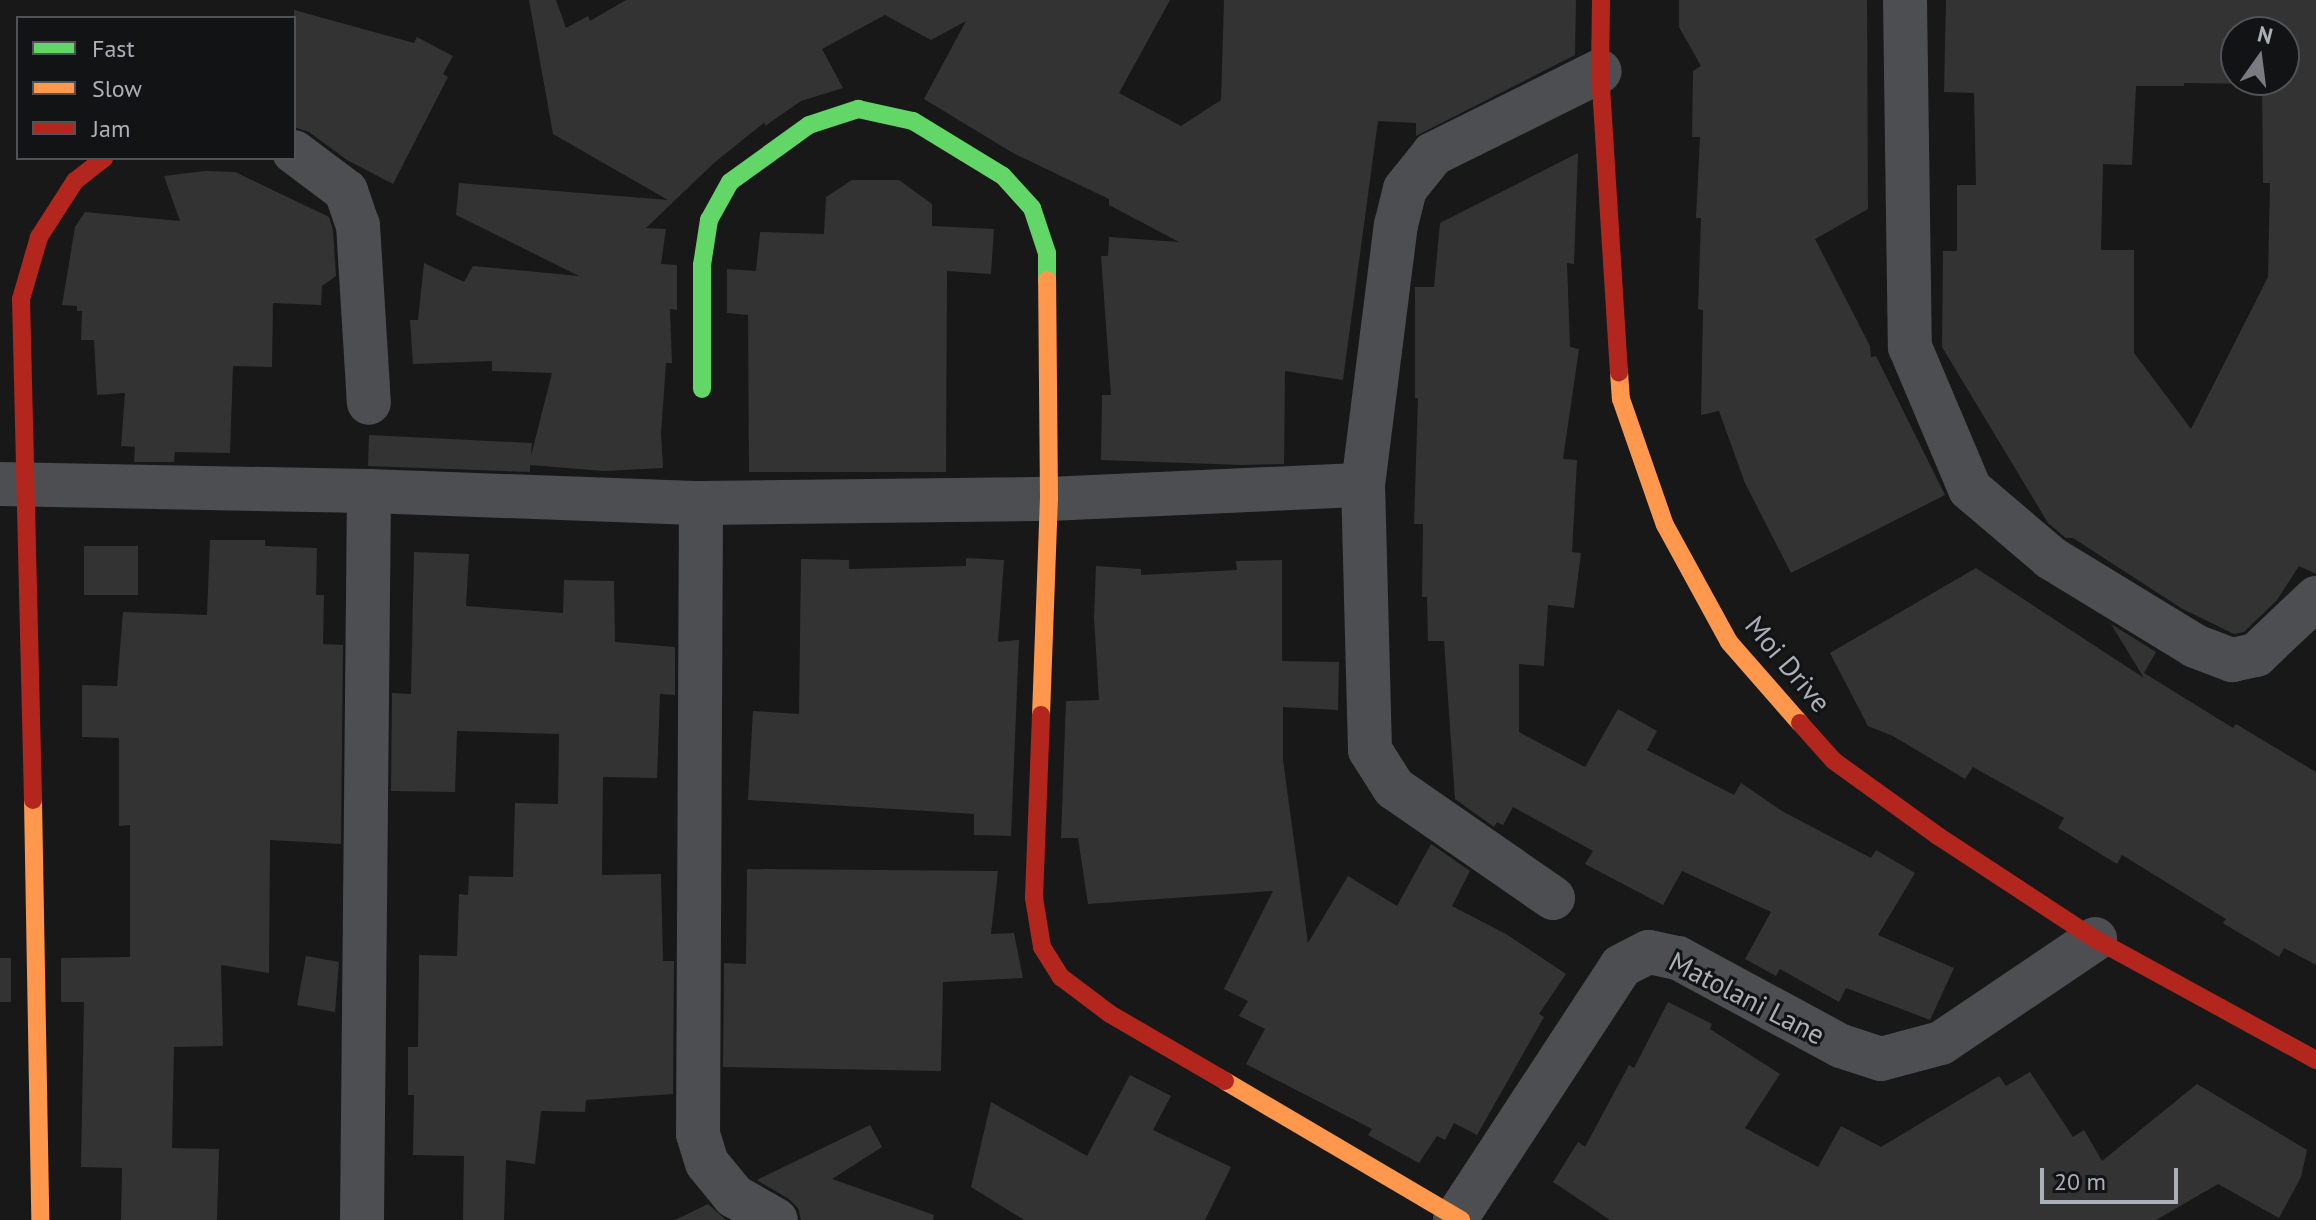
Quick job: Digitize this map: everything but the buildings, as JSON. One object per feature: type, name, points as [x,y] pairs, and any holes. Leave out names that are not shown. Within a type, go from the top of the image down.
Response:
[{"type":"street","name":"Moi Drive","points":[[1601,0],[1600,71],[1621,399],[1665,525],[1729,642],[1834,761],[1938,836],[2095,939],[2316,1060]]},
{"type":"street","points":[[1905,0],[1910,347],[1970,489],[2051,558],[2195,646],[2232,660],[2256,655],[2316,598]]},
{"type":"street","points":[[1553,898],[1394,788],[1370,750],[1363,485],[1396,225],[1405,189],[1433,154],[1600,71]]},
{"type":"street","points":[[702,389],[702,265],[709,220],[730,182],[809,125],[858,109],[913,121],[1003,176],[1032,208],[1047,253],[1049,499],[1034,898],[1042,947],[1061,977],[1110,1014],[1457,1219]]},
{"type":"street","points":[[296,154],[346,191],[358,225],[369,403]]},
{"type":"street","points":[[40,1220],[14,484],[21,299],[39,237],[75,181],[101,160]]},
{"type":"street","points":[[14,484],[369,491],[701,503],[1049,499],[1363,485]]},
{"type":"street","points":[[362,1220],[369,491]]},
{"type":"street","points":[[701,503],[698,1134],[707,1163],[734,1196],[776,1220]]},
{"type":"street","name":"Matolani Lane","points":[[1457,1219],[1621,966],[1649,952],[1678,958],[1841,1046],[1881,1059],[1941,1043],[2095,939]]},
{"type":"traffic: fast","points":[[702,389],[702,265],[709,220],[730,182],[809,125],[858,109],[913,121],[1003,176],[1032,208],[1047,253],[1047,280]]},
{"type":"traffic: slow","points":[[1041,715],[1049,499],[1047,280]]},
{"type":"traffic: slow","points":[[1619,372],[1621,399],[1665,525],[1729,642],[1800,723]]},
{"type":"traffic: slow","points":[[33,800],[40,1220]]},
{"type":"traffic: slow","points":[[1225,1081],[1461,1220]]},
{"type":"traffic: jam","points":[[1601,0],[1600,71],[1619,372]]},
{"type":"traffic: jam","points":[[33,800],[21,299],[39,237],[75,181],[101,160]]},
{"type":"traffic: jam","points":[[1041,715],[1034,898],[1042,947],[1061,977],[1110,1014],[1225,1081]]},
{"type":"traffic: jam","points":[[1800,723],[1834,761],[1938,836],[2095,939],[2316,1060]]}]
